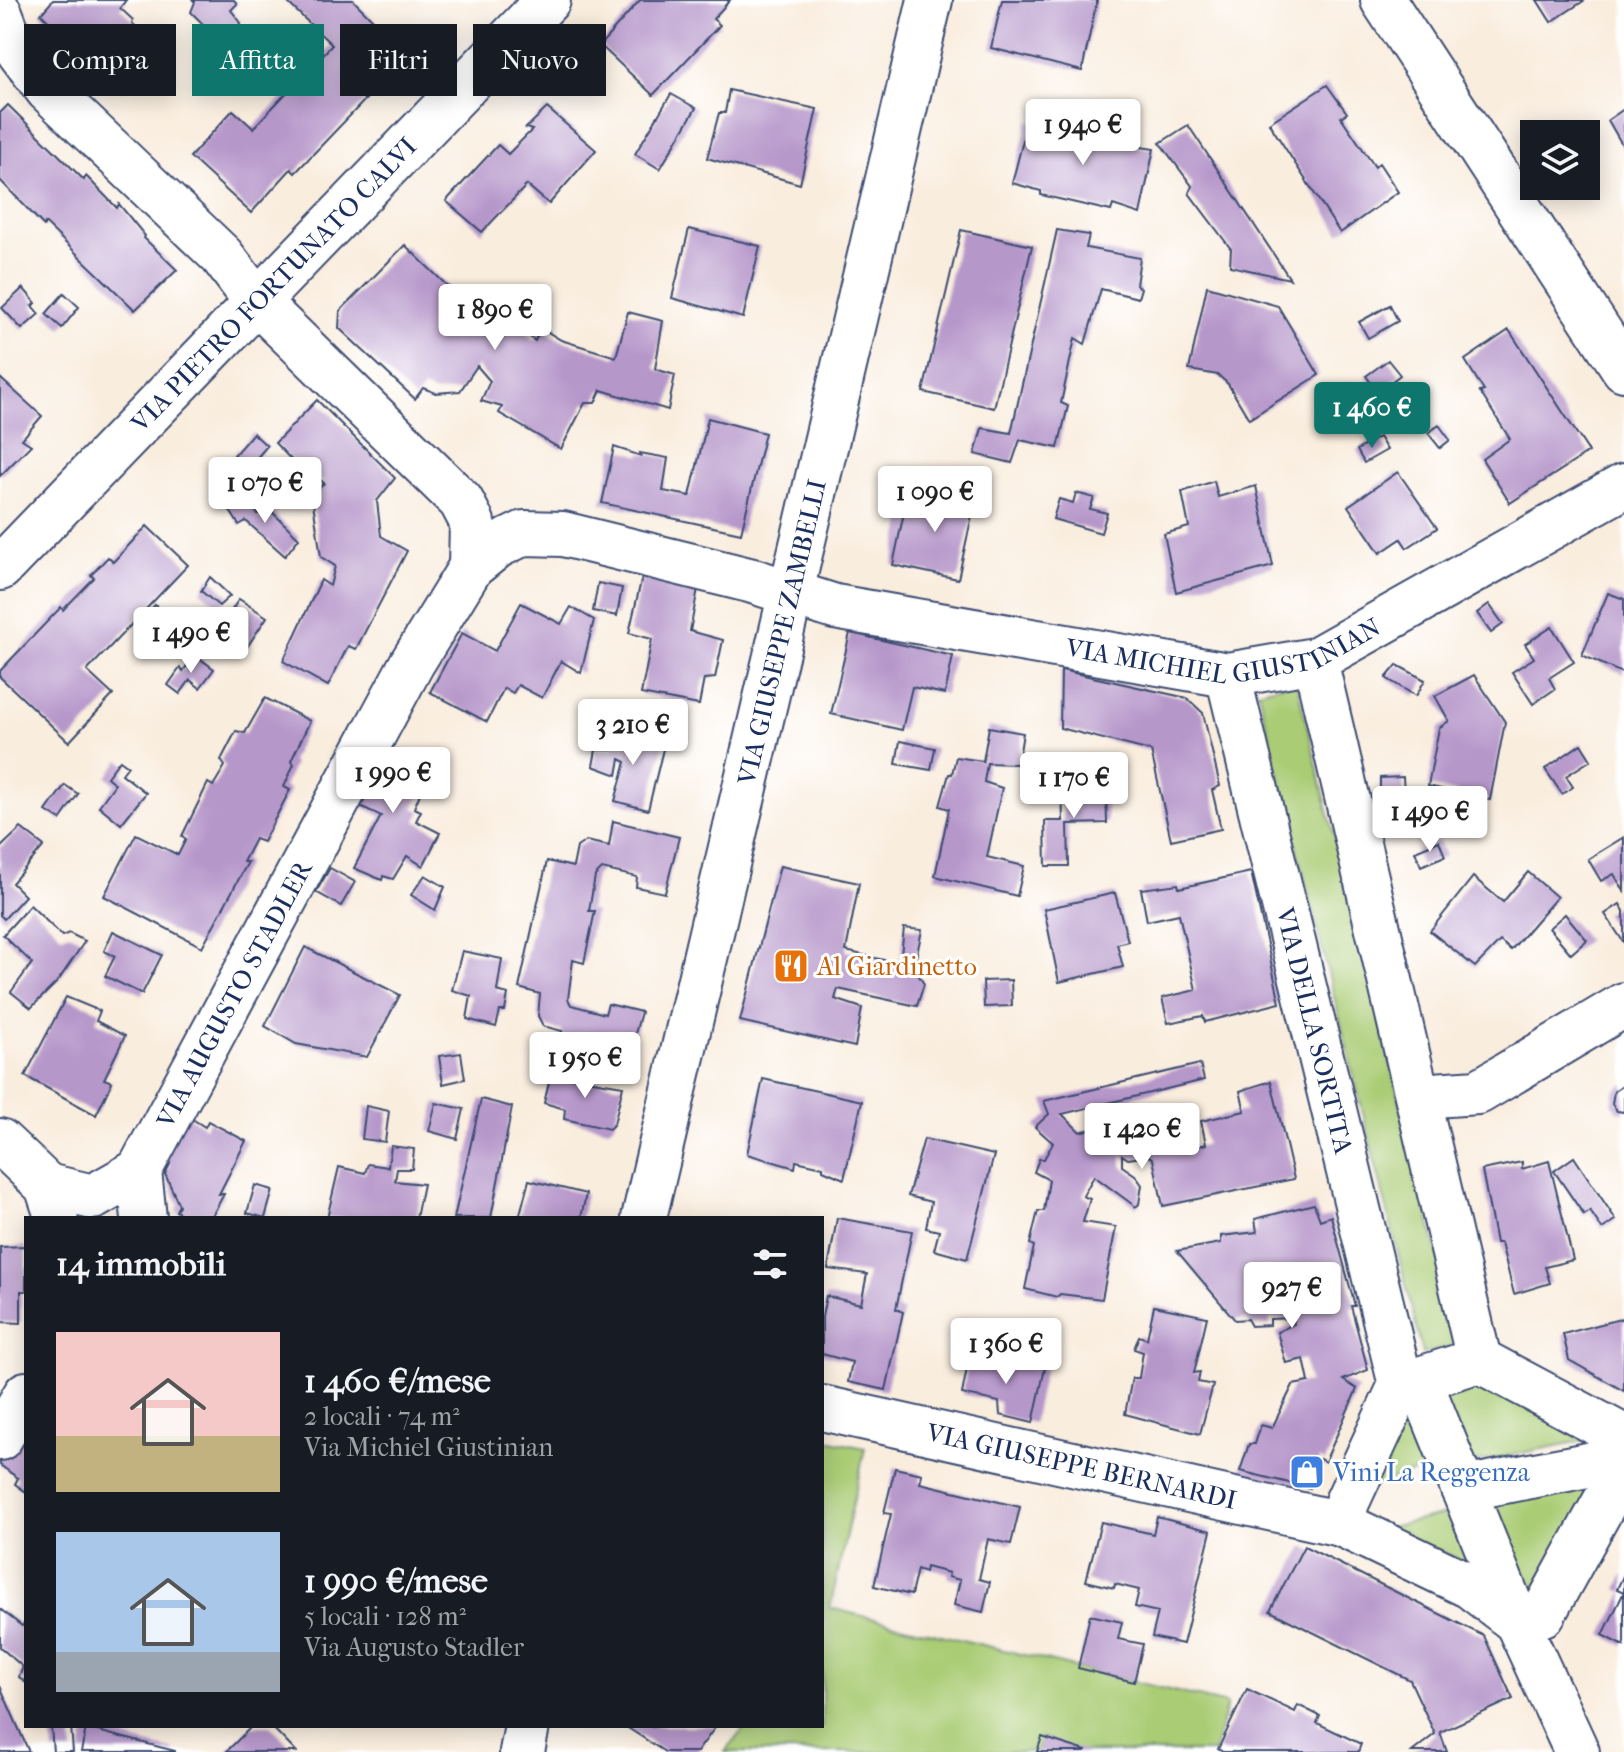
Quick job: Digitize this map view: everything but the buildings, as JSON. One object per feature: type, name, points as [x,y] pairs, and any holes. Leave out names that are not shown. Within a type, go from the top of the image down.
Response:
[{"type":"street","name":"VIA PIETRO FORTUNATO CALVI","points":[[0,568],[548,0]]},
{"type":"street","name":"VIA GIUSEPPE ZAMBELLI","points":[[644,1216],[930,0]]},
{"type":"street","points":[[1383,0],[1624,369]]},
{"type":"street","points":[[0,13],[8,34],[48,90],[222,256],[256,301],[461,501],[472,522],[471,567]]},
{"type":"street","name":"VIA MICHIEL GIUSTINIAN","points":[[471,567],[497,546],[524,533],[563,534],[753,581],[835,607],[1228,675],[1315,660],[1624,486]]},
{"type":"street","name":"VIA AUGUSTO STADLER","points":[[139,1171],[412,663],[471,567]]},
{"type":"street","points":[[1315,660],[1479,1360]]},
{"type":"street","name":"VIA DELLA SORTITA","points":[[1228,675],[1410,1382],[1463,1489],[1517,1622],[1577,1752]]},
{"type":"street","points":[[1418,1096],[1478,1092],[1624,1005]]},
{"type":"street","points":[[0,1141],[52,1202],[93,1197],[139,1171],[144,1216]]},
{"type":"street","points":[[1341,1524],[1347,1502],[1410,1382],[1479,1360],[1616,1433],[1621,1459],[1613,1487],[1543,1614],[1517,1622]]},
{"type":"street","points":[[0,1438],[24,1397]]},
{"type":"street","name":"VIA GIUSEPPE BERNARDI","points":[[824,1408],[1341,1524],[1470,1586],[1517,1622]]},
{"type":"street","points":[[1463,1489],[1621,1459]]},
{"type":"street","points":[[522,1752],[527,1728]]},
{"type":"green space","points":[[1296,681],[1460,1344],[1423,1354],[1258,691]]},
{"type":"green space","points":[[1490,1382],[1591,1439],[1468,1464],[1439,1395]]},
{"type":"green space","points":[[1406,1415],[1430,1468],[1368,1487]]},
{"type":"green space","points":[[824,1439],[865,1448],[830,1608],[1227,1704],[1214,1752],[1081,1752],[1042,1737],[1037,1752],[725,1752],[744,1728],[824,1728]]},
{"type":"green space","points":[[1599,1480],[1529,1599],[1487,1502]]},
{"type":"green space","points":[[1454,1512],[1472,1564],[1381,1529]]},
{"type":"place","name":"Al Giardinetto","points":[[791,966]]},
{"type":"place","name":"Vini La Reggenza","points":[[1307,1472]]}]
